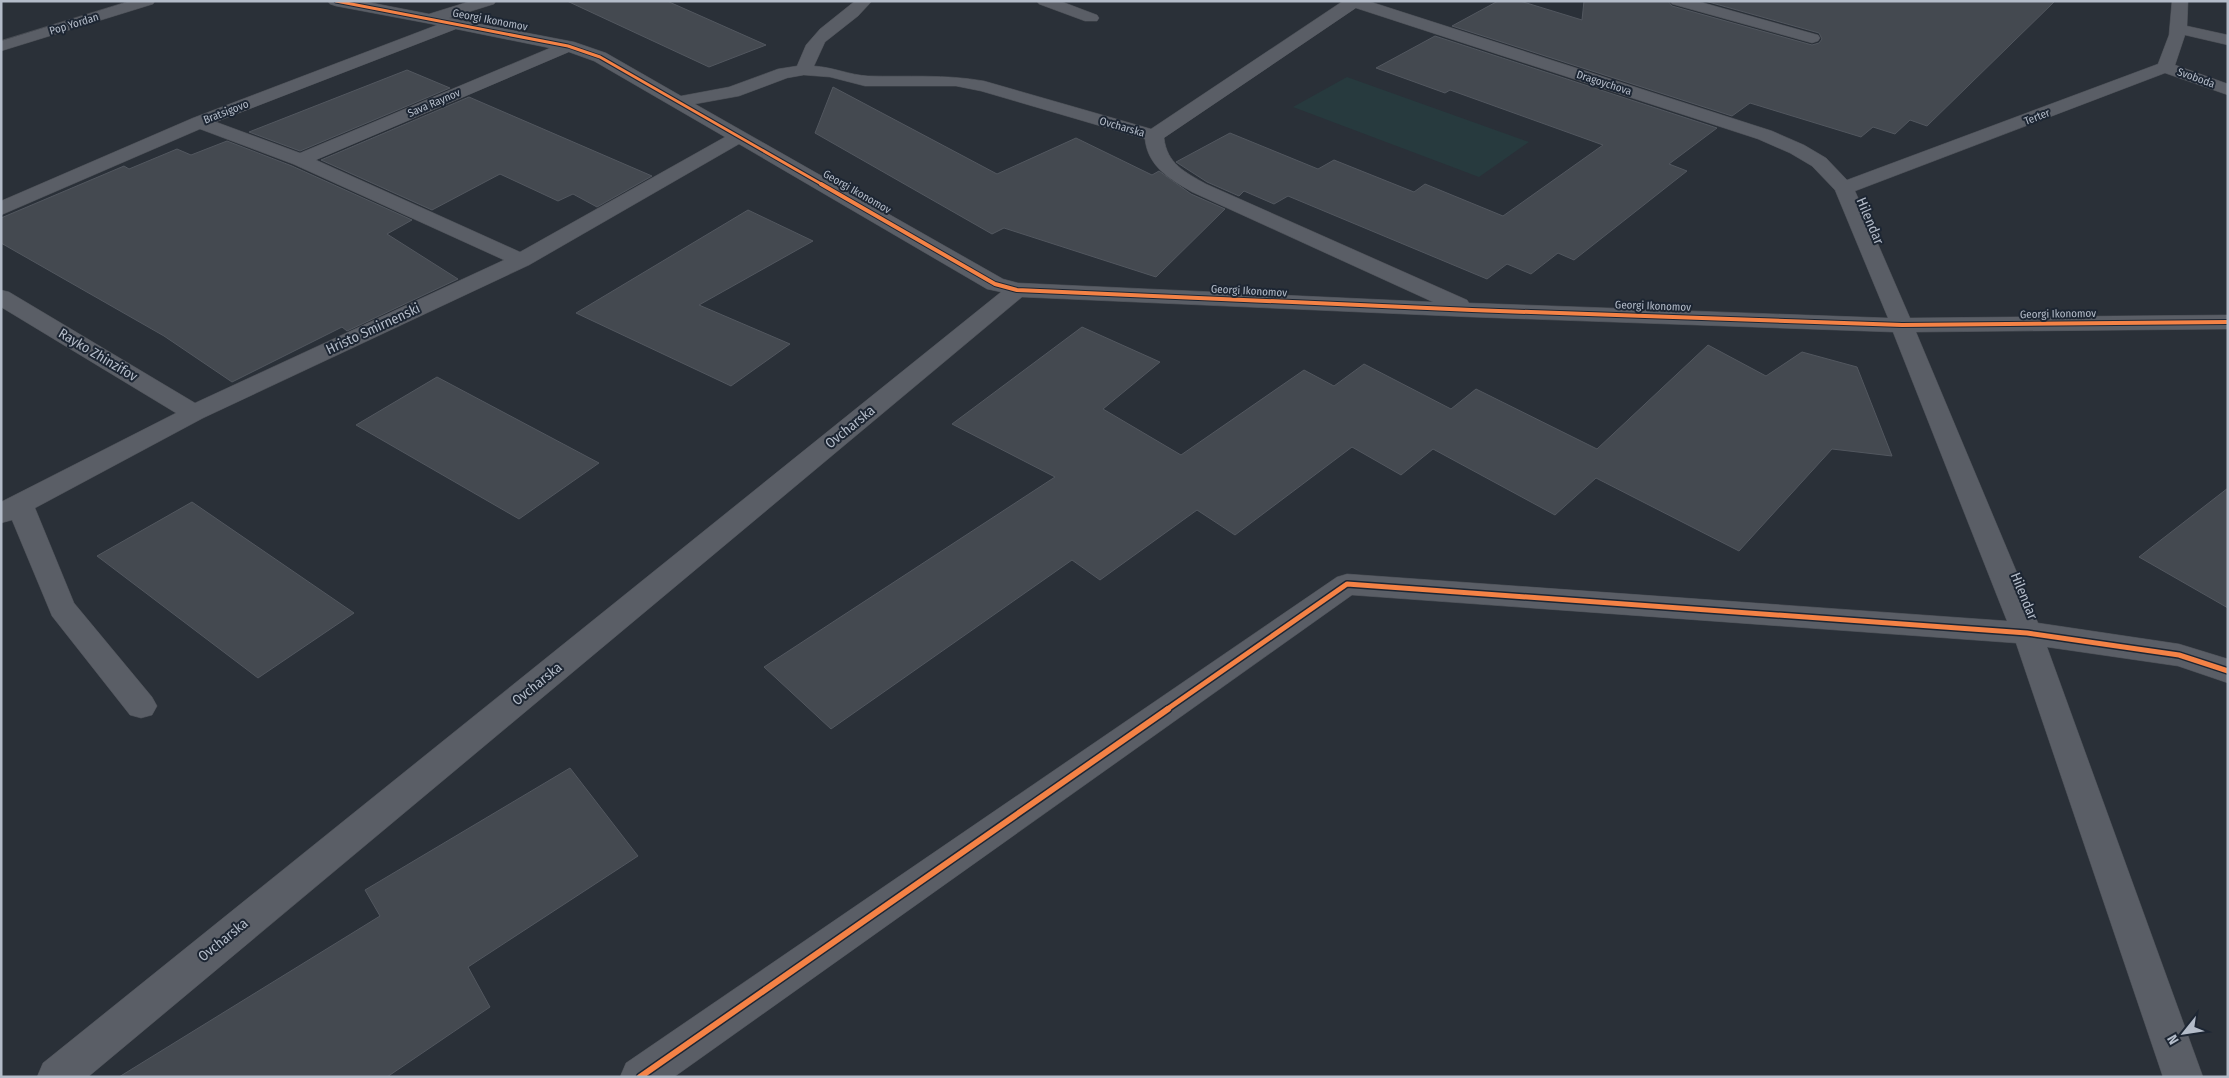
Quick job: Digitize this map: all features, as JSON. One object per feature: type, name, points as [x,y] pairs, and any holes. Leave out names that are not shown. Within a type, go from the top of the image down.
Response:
[{"type":"street","name":"Pop Yordan","points":[[1,46],[147,1]]},
{"type":"street","name":"Georgi Ikonomov","points":[[336,1],[568,46],[600,57],[995,284],[1017,290],[1472,310],[1902,325],[2228,322]]},
{"type":"street","points":[[429,19],[488,1]]},
{"type":"street","points":[[804,70],[814,45],[832,27],[857,10],[864,1]]},
{"type":"street","points":[[1045,1],[1091,18]]},
{"type":"street","points":[[1678,1],[1812,38]]},
{"type":"street","points":[[2165,67],[2172,55],[2180,29],[2180,1]]},
{"type":"street","name":"Ovcharska","points":[[680,102],[733,92],[784,73],[804,70],[831,72],[865,81],[956,81],[984,86],[1154,136],[1353,2]]},
{"type":"street","name":"Dragoychova","points":[[1353,2],[1765,135],[1797,149],[1819,162],[1844,188]]},
{"type":"street","name":"Bratsigovo","points":[[1,209],[199,122],[455,24]]},
{"type":"street","points":[[2180,29],[2228,40]]},
{"type":"street","name":"Sava Raynov","points":[[300,160],[568,46]]},
{"type":"street","name":"Terter","points":[[1844,188],[2165,67]]},
{"type":"street","name":"Svoboda","points":[[2165,67],[2228,90]]},
{"type":"street","points":[[199,122],[300,160],[521,260]]},
{"type":"street","name":"Hristo Smirnenski","points":[[11,510],[194,413],[521,260],[740,136]]},
{"type":"street","points":[[1154,136],[1156,154],[1174,173],[1199,188],[1472,310]]},
{"type":"street","name":"Hilendar","points":[[1844,188],[1902,325],[2027,633],[2183,1077]]},
{"type":"street","name":"Ovcharska","points":[[57,1077],[1017,290]]},
{"type":"street","name":"Rayko Zhinzifov","points":[[1,297],[194,413]]},
{"type":"street","points":[[11,510],[62,608],[140,706]]},
{"type":"street","points":[[640,1077],[1347,584],[2027,633],[2179,655],[2228,671]]},
{"type":"green space","points":[[1347,77],[1529,142],[1479,177],[1293,107]]},
{"type":"building","points":[[567,1],[667,1],[766,45],[709,67]]},
{"type":"building","points":[[1498,1],[1520,1],[1582,20],[1584,1],[1668,1],[1672,6],[1812,45],[1819,43],[1822,39],[1819,33],[1705,1],[2055,1],[1927,126],[1910,120],[1895,134],[1873,127],[1861,137],[1750,103],[1732,116],[1452,26]]},
{"type":"building","points":[[1435,36],[1717,128],[1669,164],[1687,171],[1574,260],[1558,253],[1531,274],[1507,264],[1487,279],[1288,196],[1274,204],[1244,191],[1239,196],[1207,182],[1176,162],[1230,133],[1318,169],[1334,160],[1414,192],[1425,184],[1503,216],[1603,145],[1450,90],[1445,93],[1376,68]]},
{"type":"building","points":[[407,70],[450,88],[300,151],[249,132]]},
{"type":"building","points":[[833,87],[997,174],[1076,138],[1152,175],[1159,171],[1191,194],[1225,209],[1156,277],[1004,228],[992,234],[815,133]]},
{"type":"building","points":[[469,97],[652,176],[597,207],[573,194],[558,201],[500,174],[432,210],[321,160]]},
{"type":"building","points":[[227,141],[292,166],[412,220],[387,234],[458,279],[347,331],[342,327],[232,382],[164,336],[1,243],[1,218],[124,166],[129,169],[177,149],[191,155]]},
{"type":"building","points":[[748,210],[813,241],[699,305],[790,344],[731,386],[576,313]]},
{"type":"building","points":[[1082,327],[1160,362],[1103,409],[1181,455],[1304,370],[1334,386],[1364,364],[1451,409],[1476,389],[1597,449],[1708,345],[1766,376],[1802,352],[1857,367],[1892,456],[1832,449],[1739,551],[1596,478],[1555,515],[1433,449],[1401,475],[1352,447],[1235,535],[1197,510],[1100,580],[1072,560],[831,729],[764,667],[1055,477],[952,424]]},
{"type":"building","points":[[437,377],[599,463],[519,519],[356,425]]},
{"type":"building","points":[[2228,488],[2228,608],[2139,557]]},
{"type":"building","points":[[192,502],[354,613],[258,678],[97,556]]},
{"type":"building","points":[[570,768],[638,856],[468,967],[490,1007],[387,1077],[119,1077],[380,916],[365,890]]},
{"type":"cycle path","points":[[336,1],[568,46],[600,57],[995,284],[1017,290],[1472,310],[1902,325],[2228,322]]},
{"type":"cycle path","points":[[640,1077],[1347,584],[2027,633],[2179,655],[2228,671]]}]
